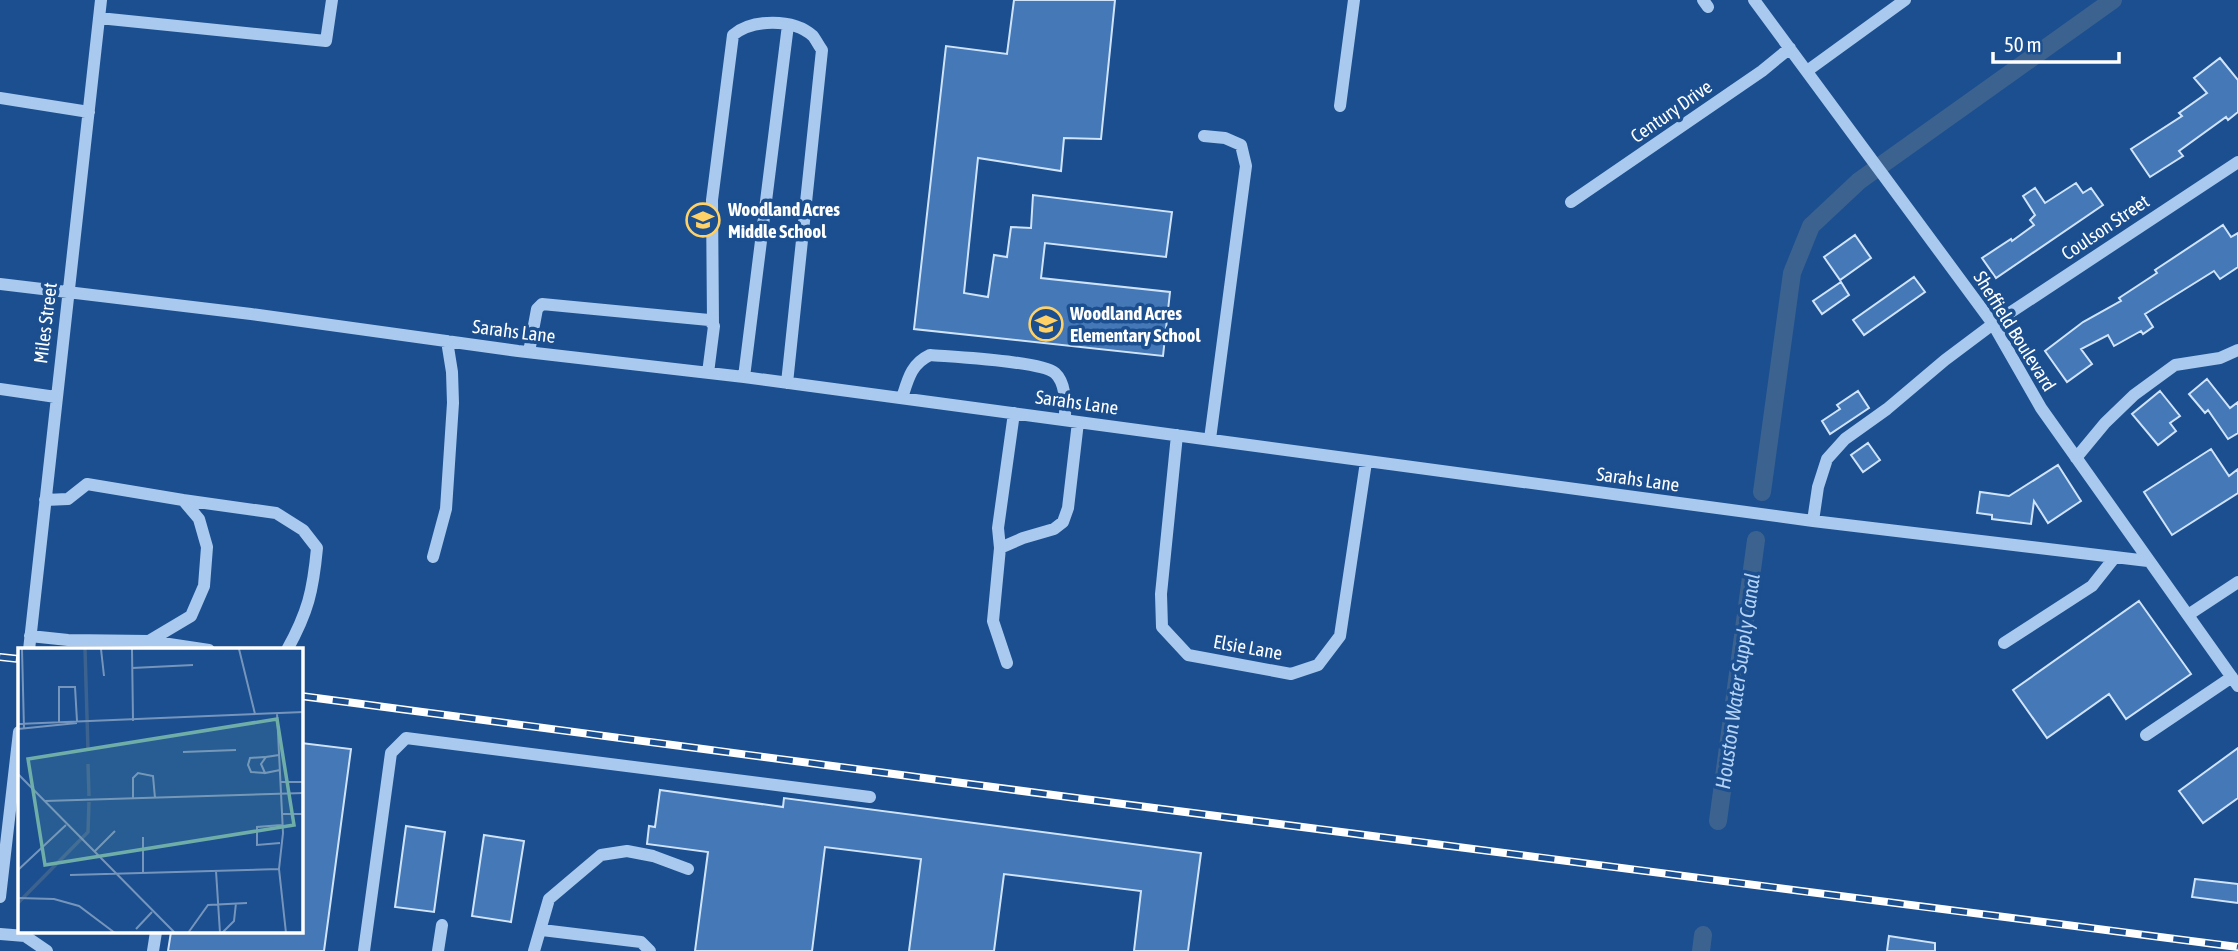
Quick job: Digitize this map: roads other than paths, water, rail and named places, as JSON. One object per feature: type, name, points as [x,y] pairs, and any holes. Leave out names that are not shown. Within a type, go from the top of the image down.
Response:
[{"type":"street","name":"Miles Street","points":[[29,648],[101,0]]},
{"type":"street","points":[[99,18],[326,41],[332,0]]},
{"type":"street","points":[[1340,106],[1354,0]]},
{"type":"street","name":"Sheffield Boulevard","points":[[1754,0],[1993,324],[2041,408],[2235,682]]},
{"type":"street","points":[[1807,71],[1905,0]]},
{"type":"street","points":[[708,373],[713,323],[712,200],[733,35],[743,26],[759,23],[788,24],[812,35],[822,50],[787,383]]},
{"type":"street","points":[[744,377],[788,24]]},
{"type":"street","name":"Century Drive","points":[[1571,202],[1740,86],[1790,48]]},
{"type":"street","points":[[0,99],[89,112]]},
{"type":"street","points":[[1204,136],[1226,138],[1241,145],[1246,166],[1210,439]]},
{"type":"street","name":"Coulson Street","points":[[1812,521],[1827,458],[1845,439],[1993,324],[2238,162]]},
{"type":"street","name":"Sarahs Lane","points":[[0,284],[744,377],[1812,521],[2148,561]]},
{"type":"street","points":[[529,352],[537,309],[542,304],[709,320],[713,323]]},
{"type":"street","points":[[433,557],[446,509],[453,403],[447,341]]},
{"type":"street","points":[[2076,458],[2105,423],[2134,395],[2175,365],[2220,358],[2238,349]]},
{"type":"street","points":[[902,398],[911,370],[920,360],[930,355],[1038,366],[1056,374],[1062,383],[1072,421],[1068,508],[1063,522],[1054,529],[1000,548]]},
{"type":"street","points":[[0,389],[56,397]]},
{"type":"street","points":[[1007,663],[993,621],[1000,548],[998,528],[1014,413]]},
{"type":"street","name":"Elsie Lane","points":[[1177,435],[1161,593],[1162,627],[1188,655],[1291,674],[1318,665],[1340,636],[1366,461]]},
{"type":"street","points":[[45,500],[68,499],[87,484],[276,513],[303,530],[317,548],[314,587],[302,622],[288,648]]},
{"type":"street","points":[[149,641],[191,617],[204,586],[207,547],[200,519],[183,500]]},
{"type":"street","points":[[2004,643],[2092,586],[2115,557]]},
{"type":"street","points":[[2188,615],[2238,582]]},
{"type":"street","points":[[30,636],[68,640],[149,641],[196,648]]},
{"type":"street","points":[[2146,735],[2235,682]]},
{"type":"street","points":[[364,951],[391,753],[406,738],[870,797]]},
{"type":"street","points":[[0,897],[18,741]]},
{"type":"street","points":[[534,951],[549,899],[601,855],[627,851],[653,856],[688,869]]},
{"type":"street","points":[[438,951],[442,925]]},
{"type":"street","points":[[542,930],[641,942],[650,951]]},
{"type":"street","points":[[0,934],[25,936],[47,951]]},
{"type":"waterway","name":"Houston Water Supply Canal","points":[[1762,492],[1792,273],[1811,226],[1859,181],[2113,0]]},
{"type":"waterway","name":"Houston Water Supply Canal","points":[[1718,821],[1756,540]]},
{"type":"waterway","name":"Houston Water Supply Canal","points":[[1701,951],[1703,935]]},
{"type":"railway","points":[[0,657],[18,659]]},
{"type":"railway","points":[[303,696],[2238,947]]},
{"type":"place","name":"Woodland Acres Middle School","points":[[703,220]]},
{"type":"place","name":"Woodland Acres Elementary School","points":[[1046,324]]}]
